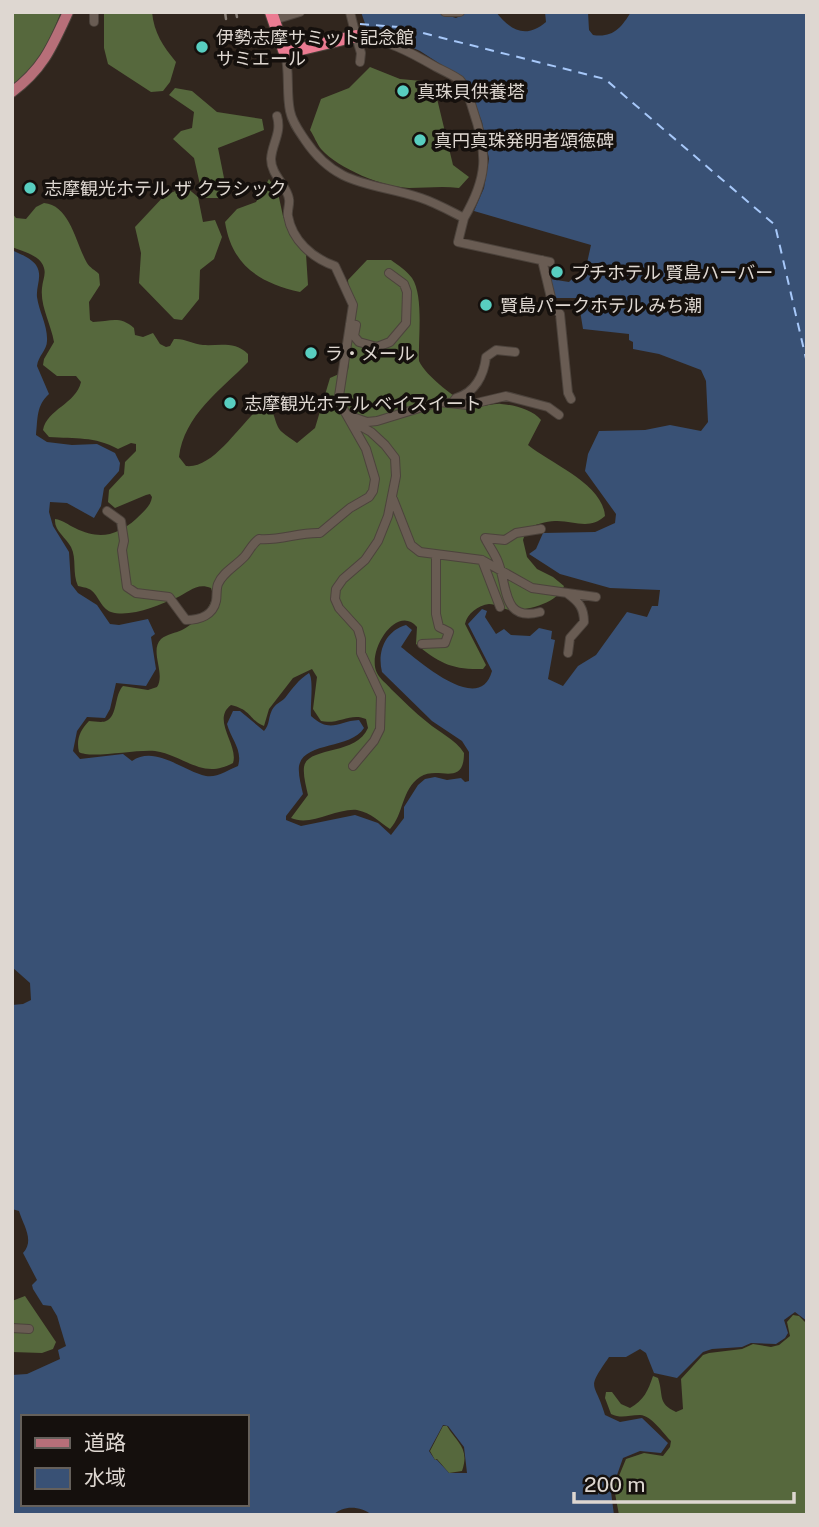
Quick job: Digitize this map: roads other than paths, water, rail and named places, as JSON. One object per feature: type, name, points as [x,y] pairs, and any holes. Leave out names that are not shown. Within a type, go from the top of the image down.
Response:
[{"type":"highway","points":[[273,16],[285,53],[356,36]]},
{"type":"main road","points":[[12,92],[43,63],[68,12]]},
{"type":"street","points":[[94,12],[94,22]]},
{"type":"street","points":[[273,16],[300,12]]},
{"type":"street","points":[[350,12],[361,54],[359,62]]},
{"type":"street","points":[[445,12],[460,12]]},
{"type":"street","points":[[356,36],[375,38],[395,45],[463,84],[475,117],[485,160],[481,185],[464,218],[458,242],[546,261],[553,306],[561,314],[568,393],[571,399]]},
{"type":"street","points":[[285,53],[289,71],[290,112],[296,127],[321,159],[357,182],[418,197],[464,218]]},
{"type":"street","points":[[107,511],[121,521],[127,587],[136,593],[169,597],[186,620],[198,620],[212,611],[218,585],[254,542],[303,533],[320,533],[350,508],[369,497],[373,491],[375,479],[372,464],[339,396],[353,304],[335,266],[319,261],[305,249],[294,233],[287,215],[289,199],[271,163],[279,131],[277,116]]},
{"type":"street","points":[[350,324],[356,325],[354,336],[359,342],[377,347],[390,342],[406,323],[407,292],[404,284],[389,273]]},
{"type":"street","points":[[453,402],[456,398],[466,396],[484,373],[486,357],[496,350],[515,352]]},
{"type":"street","points":[[347,415],[367,422],[377,421],[439,402],[468,405],[506,396],[548,407],[559,415]]},
{"type":"street","points":[[353,426],[371,432],[394,458],[396,476],[393,497],[378,541],[365,560],[343,579],[336,589],[335,598],[339,608],[358,629],[361,653],[381,696],[380,729],[374,741],[353,766]]},
{"type":"street","points":[[393,497],[411,545],[420,552],[482,560],[531,588],[596,597]]},
{"type":"street","points":[[540,612],[519,614],[512,607],[504,589],[498,563],[485,538],[505,540],[516,533],[541,528]]},
{"type":"street","points":[[422,644],[444,643],[449,632],[439,626],[436,614],[436,556]]},
{"type":"street","points":[[482,560],[500,607]]},
{"type":"street","points":[[566,593],[578,601],[584,612],[584,622],[570,638],[568,653]]},
{"type":"street","points":[[12,1328],[29,1329]]},
{"type":"water","points":[[361,12],[436,12],[456,18],[468,12],[496,12],[513,28],[525,31],[546,22],[545,12],[588,12],[589,30],[593,35],[600,36],[616,31],[631,12],[807,12],[807,1321],[795,1312],[784,1320],[788,1333],[776,1344],[751,1343],[742,1347],[703,1352],[677,1378],[654,1373],[646,1353],[640,1349],[626,1357],[609,1357],[594,1386],[605,1415],[620,1422],[642,1418],[668,1443],[661,1453],[640,1451],[623,1458],[611,1492],[614,1515],[372,1515],[352,1508],[333,1515],[12,1515],[12,1375],[27,1374],[60,1359],[58,1350],[66,1346],[57,1316],[51,1306],[43,1305],[33,1289],[32,1285],[37,1280],[23,1253],[28,1243],[27,1232],[19,1211],[12,1209],[12,1005],[31,1000],[30,983],[12,967],[12,250],[31,260],[39,273],[37,297],[47,341],[37,366],[49,394],[40,408],[36,435],[47,442],[97,444],[115,453],[120,463],[119,471],[104,488],[101,506],[94,518],[67,503],[50,502],[49,512],[53,526],[69,552],[71,584],[78,593],[97,605],[110,624],[119,625],[148,619],[155,634],[151,637],[156,669],[146,686],[116,683],[105,718],[87,717],[77,731],[73,751],[80,759],[123,754],[132,761],[141,757],[159,757],[206,776],[218,775],[238,766],[238,750],[227,724],[233,711],[240,711],[264,731],[273,708],[309,673],[312,687],[311,716],[329,725],[359,720],[364,728],[349,740],[318,749],[303,758],[299,769],[303,794],[286,816],[286,820],[301,826],[355,815],[378,823],[391,835],[404,818],[404,807],[425,779],[461,778],[465,782],[469,781],[469,752],[462,741],[432,721],[382,672],[384,643],[399,628],[406,625],[412,630],[401,647],[449,681],[463,687],[475,688],[485,683],[492,671],[468,624],[482,609],[487,611],[485,617],[496,634],[504,629],[511,635],[530,636],[539,628],[552,631],[551,639],[555,640],[548,679],[563,686],[578,666],[596,655],[627,612],[647,617],[652,606],[658,606],[660,590],[610,588],[560,574],[529,554],[536,549],[543,533],[595,532],[615,523],[616,514],[585,471],[588,454],[599,431],[645,430],[670,425],[701,431],[708,422],[706,381],[701,370],[659,354],[633,349],[629,334],[583,329],[578,298],[555,298],[550,279],[569,282],[577,274],[583,275],[591,245],[474,211],[484,188],[489,159],[482,122],[465,80],[420,51],[389,37],[368,32]],"holes":[[[443,1425],[448,1426],[464,1447],[467,1473],[449,1473],[429,1451]]]},
{"type":"railway","points":[[225,12],[226,19]]},
{"type":"railway","points":[[236,12],[237,17]]},
{"type":"place","name":"伊勢志摩サミット記念館 サミエール","points":[[202,47]]},
{"type":"place","name":"真珠貝供養塔","points":[[403,91]]},
{"type":"place","name":"真円真珠発明者頌徳碑","points":[[420,140]]},
{"type":"place","name":"志摩観光ホテル ザ クラシック","points":[[30,188]]},
{"type":"place","name":"プチホテル 賢島ハーバー","points":[[557,272]]},
{"type":"place","name":"賢島パークホテル みち潮","points":[[486,305]]},
{"type":"place","name":"ラ・メール","points":[[311,353]]},
{"type":"place","name":"志摩観光ホテル ベイスイート","points":[[230,403]]}]
